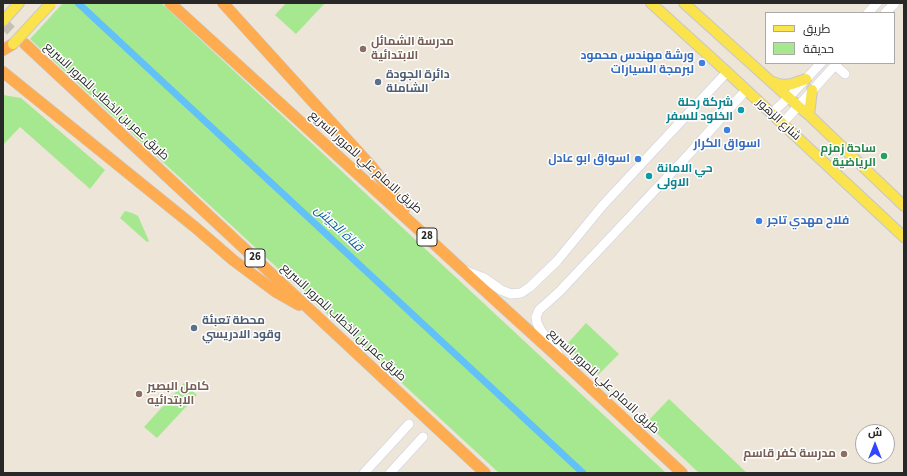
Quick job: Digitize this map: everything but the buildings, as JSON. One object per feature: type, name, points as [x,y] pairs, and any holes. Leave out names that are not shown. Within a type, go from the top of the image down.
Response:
[{"type":"highway","name":"طريق الامام علي للمرور السريع","points":[[170,3],[560,359],[682,473]]},
{"type":"highway","points":[[222,3],[377,172],[418,229]]},
{"type":"highway","name":"طريق عمر بن الخطاب للمرور السريع","points":[[25,44],[486,473]]},
{"type":"highway","points":[[3,72],[196,228],[233,260],[276,292],[316,315]]},
{"type":"highway","points":[[3,85],[18,85]]},
{"type":"main road","points":[[3,21],[19,3]]},
{"type":"main road","points":[[3,54],[51,3]]},
{"type":"main road","name":"شارع الزهور","points":[[650,3],[727,72],[904,237]]},
{"type":"main road","name":"شارع الزهور","points":[[684,3],[788,98],[809,115],[904,206]]},
{"type":"main road","points":[[770,81],[785,85],[806,79]]},
{"type":"main road","points":[[809,115],[812,90]]},
{"type":"street","points":[[869,12],[877,3]]},
{"type":"street","points":[[886,12],[895,3]]},
{"type":"street","points":[[771,114],[820,64]]},
{"type":"street","points":[[782,124],[836,64],[845,74]]},
{"type":"street","points":[[463,270],[484,278],[501,290],[511,294],[521,293],[530,287],[557,261],[603,205],[727,72]]},
{"type":"street","points":[[560,359],[552,344],[536,323],[536,317],[539,310],[559,292],[690,153],[746,90]]},
{"type":"street","points":[[364,473],[409,424]]},
{"type":"street","points":[[390,473],[423,437]]},
{"type":"green space","points":[[63,3],[161,3],[666,473],[499,473],[30,39]]},
{"type":"green space","points":[[286,3],[325,3],[296,34],[275,15]]},
{"type":"green space","points":[[3,95],[21,98],[105,170],[90,189],[20,127],[3,145]]},
{"type":"green space","points":[[125,211],[138,216],[149,241],[147,242],[120,218]]},
{"type":"green space","points":[[586,323],[619,354],[598,375],[566,345]]},
{"type":"green space","points":[[184,383],[197,395],[157,438],[144,427]]},
{"type":"green space","points":[[669,399],[747,473],[699,473],[646,423]]},
{"type":"waterway","name":"قناة الجيش","points":[[78,3],[583,473]]},
{"type":"tunnel","points":[[3,23],[25,44]]},
{"type":"place","name":"مدرسة الشمائل الابتدائية","points":[[363,49]]},
{"type":"place","name":"ورشة مهندس محمود لبرمجة السيارات","points":[[702,63]]},
{"type":"place","name":"دائرة الجودة الشاملة","points":[[378,82]]},
{"type":"place","name":"شركة رحلة الخلود للسفر","points":[[741,110]]},
{"type":"place","name":"اسواق الكرار","points":[[727,130]]},
{"type":"place","name":"ساحة زمزم الرياضية","points":[[884,156]]},
{"type":"place","name":"اسواق ابو عادل","points":[[638,159]]},
{"type":"place","name":"حي الامانة الاولى","points":[[649,176]]},
{"type":"place","name":"فلاح مهدي تاجر","points":[[759,221]]},
{"type":"place","name":"محطة تعبئة وقود الادريسي","points":[[194,328]]},
{"type":"place","name":"كامل البصير الابتدائيه","points":[[139,394]]},
{"type":"place","name":"مدرسة كفر قاسم","points":[[844,454]]}]
